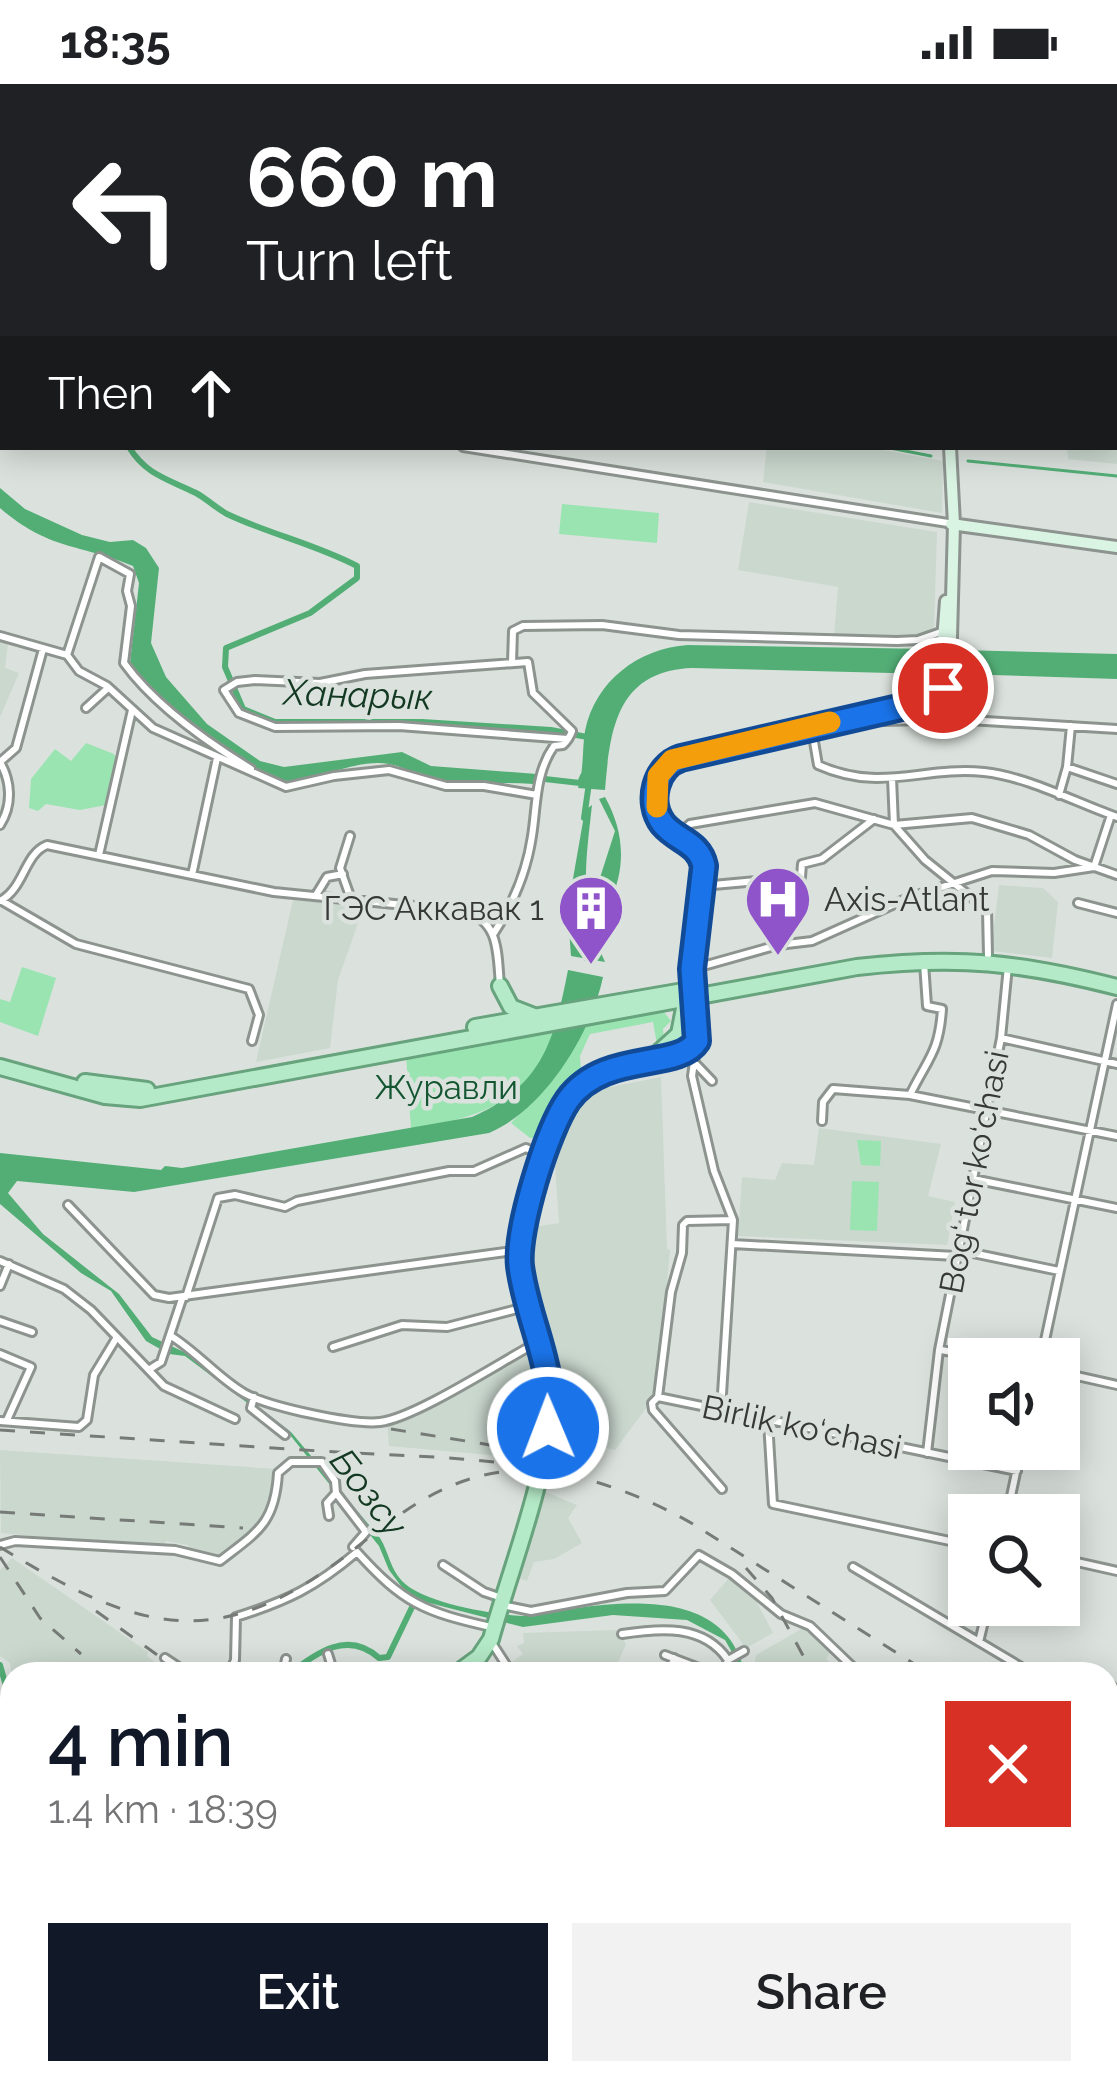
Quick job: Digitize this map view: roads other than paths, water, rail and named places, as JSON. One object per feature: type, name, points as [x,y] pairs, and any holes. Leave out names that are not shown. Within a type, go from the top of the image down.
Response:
[{"type":"main road","points":[[648,1060],[665,1050],[683,1007],[702,886],[701,855],[664,825],[657,809],[658,776],[668,763],[914,704],[933,691],[945,674],[951,524],[948,450]]},
{"type":"main road","points":[[951,524],[1117,547]]},
{"type":"main road","points":[[0,1067],[105,1096],[140,1099],[544,1019],[609,1009],[683,1007],[716,989],[857,960],[988,955],[1117,984]]},
{"type":"main road","points":[[692,969],[701,982],[716,989],[923,961],[1008,963],[1117,984]]},
{"type":"main road","points":[[500,986],[515,1010],[544,1019]]},
{"type":"main road","points":[[476,1027],[495,1009],[500,986]]},
{"type":"main road","points":[[692,1052],[698,1016],[716,989]]},
{"type":"main road","points":[[683,1007],[692,1052]]},
{"type":"main road","points":[[609,1009],[689,1007],[698,1016]]},
{"type":"main road","points":[[0,1057],[98,1085],[143,1090],[476,1027],[507,1027]]},
{"type":"main road","points":[[472,1662],[492,1633],[536,1486],[550,1416],[550,1384],[520,1250],[542,1156],[560,1113],[577,1089],[607,1069],[692,1052]]},
{"type":"street","points":[[483,450],[951,524]]},
{"type":"street","points":[[68,655],[99,557],[130,574],[124,663],[138,682],[206,743],[251,769],[250,773]]},
{"type":"street","points":[[512,663],[513,631],[523,626],[944,639]]},
{"type":"street","points":[[0,636],[68,655],[79,671],[108,688],[166,736],[286,787],[389,770],[446,786],[484,786],[538,795]]},
{"type":"street","points":[[0,824],[7,813],[9,783],[0,762],[16,748],[43,649]]},
{"type":"street","points":[[528,662],[533,693],[570,735],[399,726],[275,727],[239,713],[225,689],[237,682],[266,679],[320,683],[365,674],[528,662]]},
{"type":"street","points":[[86,708],[108,688]]},
{"type":"street","points":[[99,855],[132,710]]},
{"type":"street","points":[[826,722],[953,719],[1117,729]]},
{"type":"street","points":[[811,726],[818,764],[847,778],[984,772],[1114,816],[1094,867]]},
{"type":"street","points":[[1059,795],[1070,726]]},
{"type":"street","points":[[507,1027],[494,933],[528,860],[539,778],[554,746],[563,745],[570,735]]},
{"type":"street","points":[[192,874],[217,758]]},
{"type":"street","points":[[1067,767],[1117,784]]},
{"type":"street","points":[[892,778],[894,825],[914,849],[987,910],[988,955]]},
{"type":"street","points":[[678,836],[690,824],[815,803],[894,825],[972,818],[998,824],[1117,875]]},
{"type":"street","points":[[702,886],[801,877],[802,864],[822,859],[874,819]]},
{"type":"street","points":[[350,836],[340,864],[352,899]]},
{"type":"street","points":[[252,1041],[259,1015],[249,989],[76,944],[1,901],[16,890],[35,852],[42,846],[274,892],[472,913],[494,933]]},
{"type":"street","points":[[692,969],[757,950],[812,941],[952,882],[992,871],[1054,873],[1094,867]]},
{"type":"street","points":[[316,896],[327,877],[343,874]]},
{"type":"street","points":[[1078,903],[1117,913]]},
{"type":"street","points":[[910,1095],[940,1039],[942,1009],[927,1006],[923,961]]},
{"type":"street","name":"Bog‘ tor ko‘chasi","points":[[927,1454],[939,1350],[1001,1038],[1008,963]]},
{"type":"street","points":[[1045,1338],[1117,1004]]},
{"type":"street","points":[[1001,1038],[1117,1064]]},
{"type":"street","points":[[692,1052],[692,1076],[714,1171],[733,1220],[721,1410]]},
{"type":"street","points":[[692,1052],[712,1082],[699,1072],[692,1076]]},
{"type":"street","points":[[822,1121],[823,1102],[833,1089],[910,1095],[1117,1136]]},
{"type":"street","points":[[150,1369],[161,1362],[171,1339],[214,1203],[233,1195],[285,1207],[384,1182],[477,1171],[526,1148],[542,1156]]},
{"type":"street","points":[[973,1179],[1117,1208]]},
{"type":"street","points":[[68,1205],[154,1294],[184,1297],[520,1250]]},
{"type":"street","points":[[722,1489],[653,1410],[652,1403],[658,1397],[671,1292],[682,1253],[682,1225],[733,1220]]},
{"type":"street","points":[[732,1244],[957,1253],[1059,1271]]},
{"type":"street","points":[[0,1261],[64,1288],[164,1386],[235,1420]]},
{"type":"street","points":[[0,1286],[9,1264]]},
{"type":"street","points":[[333,1347],[402,1325],[460,1325],[529,1306]]},
{"type":"street","points":[[0,1321],[32,1332]]},
{"type":"street","points":[[0,1354],[32,1367],[3,1422],[79,1427],[86,1420],[94,1376],[118,1337]]},
{"type":"street","points":[[171,1339],[198,1352],[242,1392],[254,1397],[322,1417],[383,1422],[539,1341]]},
{"type":"street","points":[[939,1350],[948,1352]]},
{"type":"street","points":[[1080,1377],[1117,1385]]},
{"type":"street","points":[[254,1397],[251,1408],[285,1435]]},
{"type":"street","name":"Birlik ko‘chasi","points":[[658,1397],[1017,1471]]},
{"type":"street","points":[[768,1420],[773,1504],[948,1541]]},
{"type":"street","points":[[0,1545],[15,1540],[175,1550],[220,1561],[261,1530],[276,1502],[281,1467],[291,1462],[322,1462],[335,1481],[336,1493],[366,1532],[353,1547]]},
{"type":"street","points":[[1012,1494],[1017,1471]]},
{"type":"street","points":[[329,1516],[327,1503],[336,1493]]},
{"type":"street","points":[[234,1662],[236,1617],[289,1600],[321,1582],[357,1552],[382,1580],[419,1607],[492,1633],[506,1662]]},
{"type":"street","points":[[443,1565],[501,1601],[530,1611],[665,1591],[699,1555],[732,1574],[773,1608],[810,1626],[848,1662]]},
{"type":"street","points":[[1080,1562],[1117,1570]]},
{"type":"street","points":[[853,1567],[1013,1662]]},
{"type":"street","points":[[980,1642],[983,1626]]},
{"type":"street","points":[[622,1634],[660,1628],[694,1634],[720,1648],[728,1660],[744,1651]]},
{"type":"street","points":[[328,1654],[330,1662]]},
{"type":"street","points":[[165,1658],[171,1662]]},
{"type":"waterway","name":"Ханарык","points":[[131,450],[150,470],[227,514],[357,566],[357,578],[310,613],[226,648],[225,667],[243,709],[275,722],[422,722],[551,730],[587,737]]},
{"type":"waterway","points":[[900,450],[931,456]]},
{"type":"waterway","points":[[968,461],[1117,476]]},
{"type":"waterway","points":[[536,778],[580,783],[583,776]]},
{"type":"waterway","points":[[584,818],[589,783]]},
{"type":"waterway","points":[[587,959],[606,900]]},
{"type":"waterway","points":[[306,1662],[344,1645],[388,1657],[415,1601]]},
{"type":"railway","points":[[391,1429],[528,1451]]},
{"type":"railway","points":[[0,1430],[466,1459],[557,1472],[647,1501],[693,1524],[911,1662]]},
{"type":"railway","points":[[0,1547],[95,1599],[138,1614],[179,1621],[220,1618],[263,1606],[308,1582],[441,1490],[500,1472]]},
{"type":"railway","points":[[0,1512],[243,1528]]},
{"type":"railway","points":[[0,1557],[40,1618],[81,1654]]},
{"type":"railway","points":[[746,1568],[772,1598],[807,1662]]},
{"type":"railway","points":[[96,1611],[167,1662]]},
{"type":"place","name":"Axis-Atlant","points":[[778,958]]},
{"type":"place","name":"ГЭС Аккавак 1","points":[[591,967]]},
{"type":"park label","name":"Журавли","points":[[446,1087]]},
{"type":"water label","name":"Бозсу","points":[[369,1492]]}]
